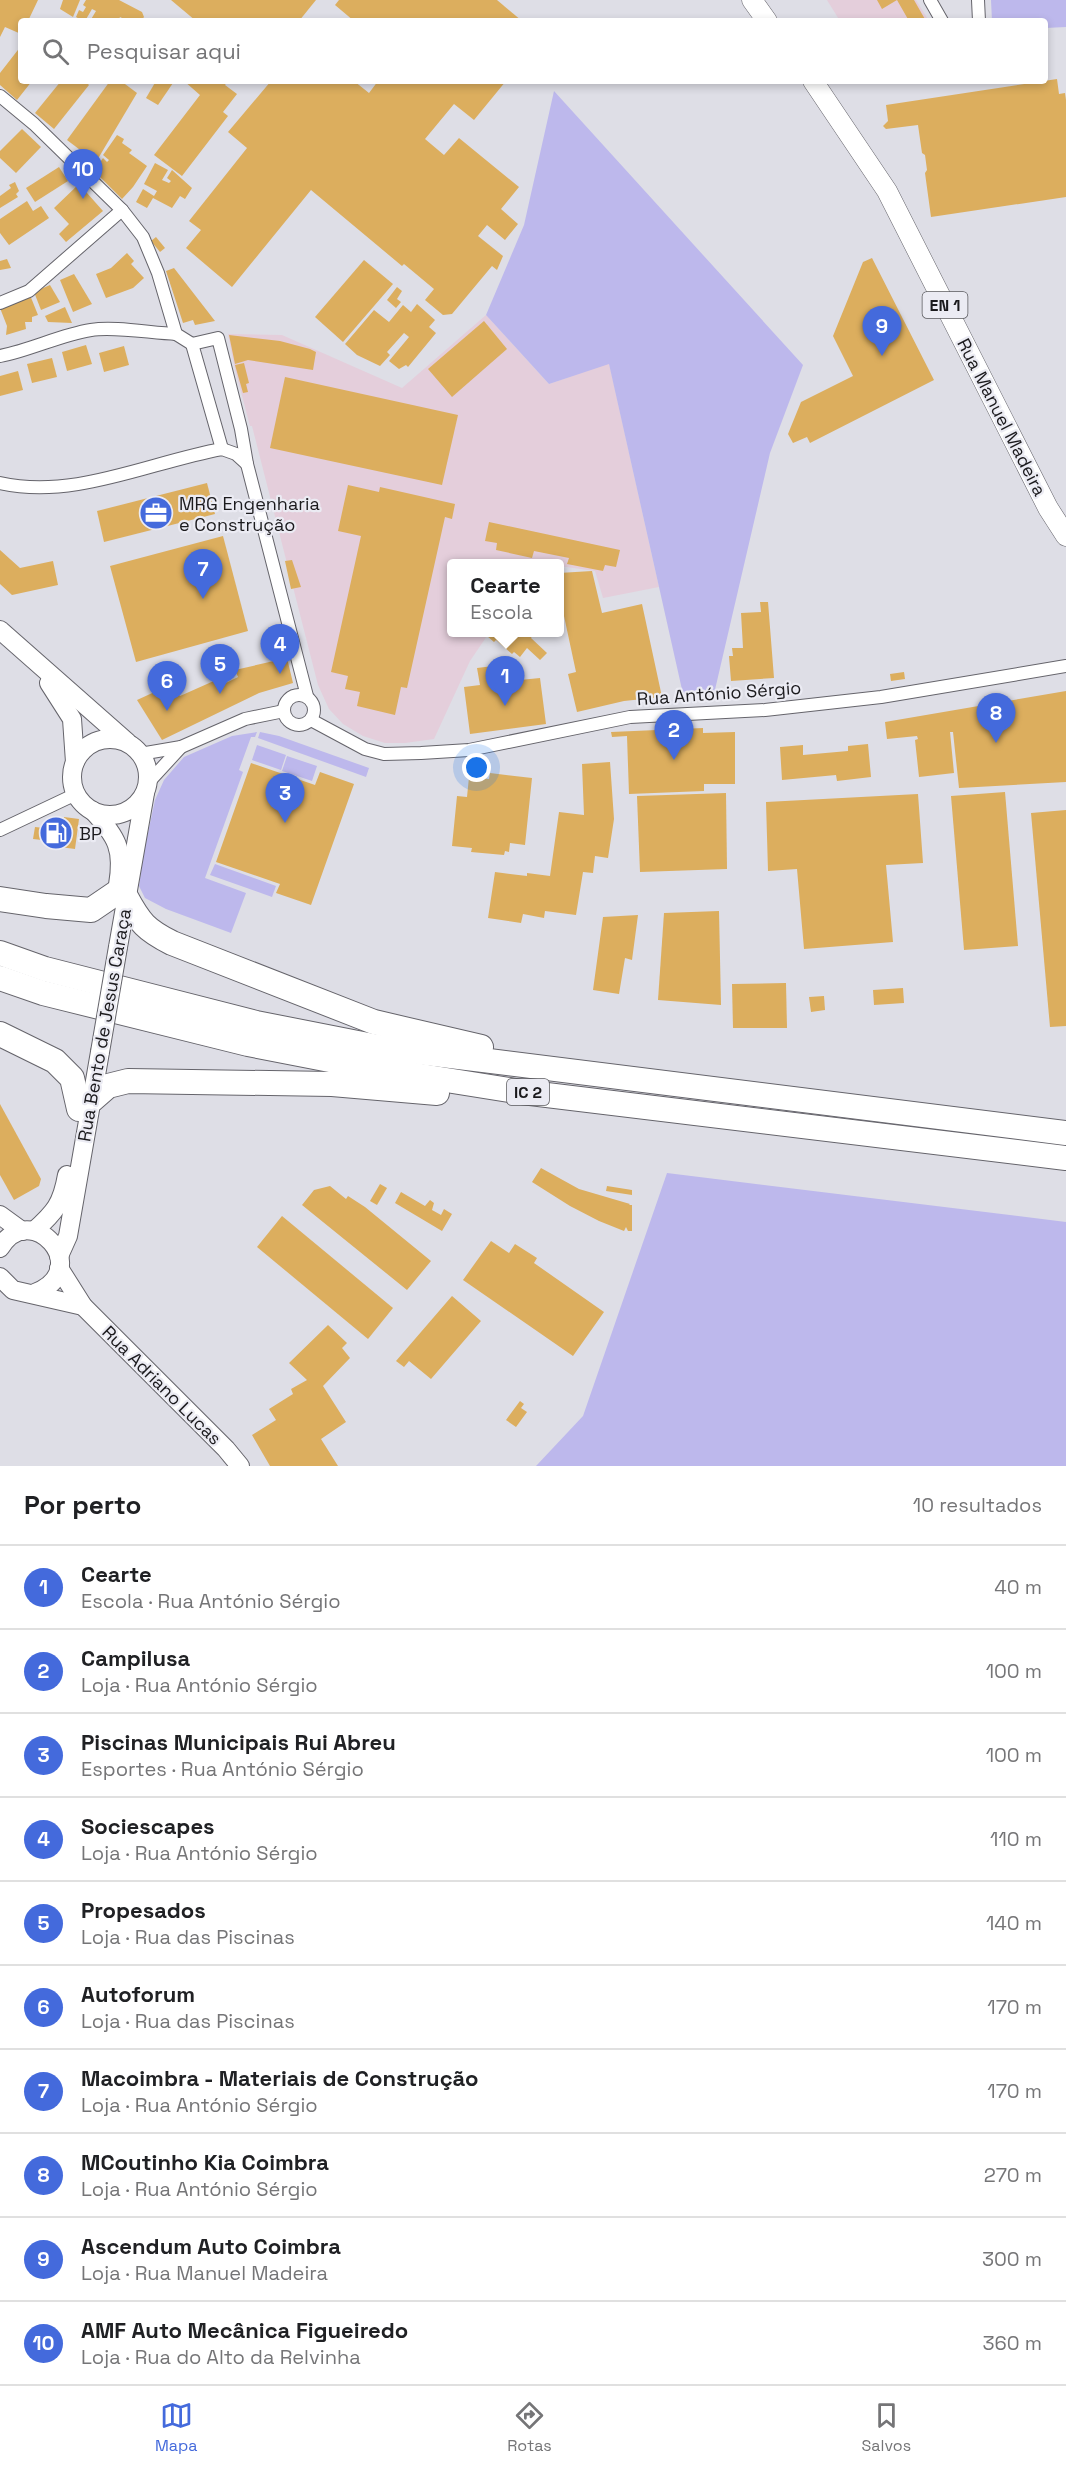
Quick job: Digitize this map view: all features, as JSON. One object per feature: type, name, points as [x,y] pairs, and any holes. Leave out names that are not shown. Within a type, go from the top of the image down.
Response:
[{"type":"highway","points":[[0,899],[92,910],[121,895],[138,920],[154,934],[238,970],[374,1022],[479,1046],[546,1069]]},
{"type":"highway","name":"IC 2","points":[[0,953],[45,969],[256,1023],[378,1047],[1066,1133]]},
{"type":"highway","name":"IC 2","points":[[0,978],[43,993],[248,1044],[371,1068],[522,1092],[1066,1158]]},
{"type":"highway","points":[[0,1034],[55,1061],[72,1078],[86,1105],[108,1086],[128,1081],[332,1084],[458,1094],[522,1092]]},
{"type":"main road","points":[[752,0],[766,18]]},
{"type":"main road","name":"Rua Manuel Madeira","points":[[815,84],[887,191],[1048,508],[1066,536]]},
{"type":"main road","points":[[0,630],[135,749],[147,768],[146,788],[138,803],[128,810],[105,815],[83,804],[76,794],[72,773],[75,762],[72,719],[39,666]]},
{"type":"main road","points":[[75,762],[87,747],[105,739],[118,740],[135,749]]},
{"type":"main road","name":"Rua Bento de Jesus Caraça","points":[[59,1262],[68,1236],[94,1051],[121,895],[146,788]]},
{"type":"main road","name":"Rua Bento de Jesus Caraça","points":[[93,811],[114,834],[119,853],[121,895]]},
{"type":"main road","name":"Rua Bento de Jesus Caraça","points":[[28,1231],[52,1214],[64,1196],[86,1105]]},
{"type":"main road","name":"Rua Adriano Lucas","points":[[0,1215],[28,1231],[51,1240],[59,1262],[83,1306],[226,1449],[240,1466]]},
{"type":"main road","points":[[1,1245],[7,1239],[28,1231]]},
{"type":"main road","points":[[35,1293],[51,1285],[59,1262]]},
{"type":"main road","name":"Rua Adriano Lucas","points":[[0,1277],[13,1290],[22,1294],[35,1293],[83,1306]]},
{"type":"street","points":[[930,0],[940,18]]},
{"type":"street","points":[[978,0],[979,18]]},
{"type":"street","points":[[0,96],[33,124],[122,210],[143,237],[158,273],[176,334]]},
{"type":"street","points":[[0,303],[29,291],[122,210]]},
{"type":"street","points":[[0,356],[94,329],[176,334],[192,344],[222,449]]},
{"type":"street","points":[[192,344],[218,338],[241,429],[247,464],[307,696],[315,707],[311,720],[305,724],[291,723],[284,711],[285,703],[298,694],[307,696]]},
{"type":"street","points":[[0,483],[21,488],[48,488],[85,483],[222,449],[236,454],[247,464]]},
{"type":"street","name":"Rua António Sérgio","points":[[311,720],[365,749],[384,754],[469,750],[630,717],[765,710],[881,697],[1066,666]]},
{"type":"street","points":[[135,749],[182,747],[244,719],[284,711]]},
{"type":"street","points":[[146,788],[182,747]]},
{"type":"street","points":[[0,830],[76,794]]},
{"type":"shaded area","points":[[827,0],[916,0],[927,18],[838,18]]},
{"type":"shaded area","points":[[991,0],[1066,0],[1066,27],[1048,28],[1048,18],[992,18]]},
{"type":"shaded area","points":[[554,91],[803,365],[770,453],[714,694],[683,694],[609,364],[549,384],[486,315],[524,225]]},
{"type":"shaded area","points":[[486,315],[549,384],[609,363],[659,587],[603,598],[595,571],[564,567],[564,559],[447,559],[447,637],[486,637],[470,661],[434,739],[385,743],[363,736],[343,724],[329,709],[318,685],[252,426],[250,426],[234,365],[228,334],[282,335],[402,388]]},
{"type":"shaded area","points":[[257,732],[255,737],[251,737],[239,770],[243,772],[205,878],[246,893],[231,933],[166,909],[145,898],[139,886],[155,800],[164,780],[184,757],[232,736]]},
{"type":"shaded area","points":[[260,732],[279,736],[369,768],[366,777],[258,738]]},
{"type":"shaded area","points":[[257,745],[286,755],[281,770],[252,760]]},
{"type":"shaded area","points":[[287,756],[317,766],[312,781],[282,771]]},
{"type":"shaded area","points":[[215,864],[276,886],[272,897],[210,875]]},
{"type":"shaded area","points":[[667,1173],[1066,1222],[1066,1466],[536,1466],[583,1416]]},
{"type":"building","points":[[0,0],[38,0],[29,18],[18,18],[18,33],[5,27],[0,37]]},
{"type":"building","points":[[63,0],[80,0],[73,17],[60,9]]},
{"type":"building","points":[[86,0],[119,0],[142,12],[144,17],[92,18],[96,11],[92,9],[87,18],[78,18],[76,17],[79,10],[83,12],[86,7],[83,5]]},
{"type":"building","points":[[171,0],[316,0],[301,18],[192,18]]},
{"type":"building","points":[[339,0],[497,0],[518,18],[350,18],[335,5]]},
{"type":"building","points":[[877,0],[897,0],[882,9]]},
{"type":"building","points":[[897,0],[914,0],[924,18],[907,18]]},
{"type":"building","points":[[18,50],[18,84],[30,84],[17,100],[0,85],[0,73]]},
{"type":"building","points":[[1057,79],[1059,94],[1065,93],[1066,197],[931,217],[925,155],[922,153],[918,125],[886,129],[883,126],[888,121],[886,105],[1024,84],[1048,84],[1048,80]]},
{"type":"building","points":[[59,84],[89,85],[54,129],[35,113]]},
{"type":"building","points":[[108,84],[125,84],[137,93],[96,162],[67,140]]},
{"type":"building","points":[[154,84],[172,84],[158,105],[146,98]]},
{"type":"building","points":[[187,84],[226,84],[237,94],[223,112],[228,116],[182,176],[154,155],[200,95]]},
{"type":"building","points":[[268,84],[358,84],[369,93],[376,84],[504,84],[474,120],[454,104],[425,139],[444,155],[459,138],[519,187],[501,209],[518,224],[505,240],[487,225],[478,236],[503,256],[497,270],[492,266],[452,314],[443,315],[425,300],[434,289],[404,264],[402,266],[311,190],[232,287],[186,248],[201,230],[189,221],[247,148],[228,132]]},
{"type":"building","points":[[22,129],[41,147],[16,173],[0,158],[0,151]]},
{"type":"building","points":[[117,135],[124,139],[122,143],[132,150],[129,153],[147,166],[122,199],[94,171],[103,158],[107,162],[109,160],[103,155]]},
{"type":"building","points":[[155,163],[168,170],[162,180],[169,183],[171,181],[167,178],[172,170],[192,188],[185,199],[180,196],[172,208],[153,198],[147,208],[136,202],[143,189],[154,196],[157,191],[144,184]]},
{"type":"building","points":[[59,167],[68,181],[35,202],[26,188]]},
{"type":"building","points":[[15,182],[19,191],[16,194],[18,197],[0,208],[0,196],[11,188],[9,185]]},
{"type":"building","points":[[79,184],[103,211],[66,242],[59,234],[69,224],[54,208]]},
{"type":"building","points":[[27,201],[33,211],[41,206],[49,218],[9,245],[0,233],[0,219]]},
{"type":"building","points":[[156,237],[165,248],[160,252],[151,241]]},
{"type":"building","points":[[127,253],[134,261],[131,264],[144,278],[133,288],[106,298],[96,274],[111,268]]},
{"type":"building","points":[[872,258],[934,380],[810,443],[807,437],[793,443],[788,434],[801,402],[853,376],[833,336],[863,262]]},
{"type":"building","points":[[7,259],[11,268],[0,270],[0,261]]},
{"type":"building","points":[[364,260],[393,284],[343,342],[315,317]]},
{"type":"building","points":[[174,268],[215,321],[195,325],[193,320],[183,323],[166,271]]},
{"type":"building","points":[[74,274],[92,304],[73,312],[60,280]]},
{"type":"building","points":[[50,285],[60,302],[41,310],[34,292]]},
{"type":"building","points":[[397,287],[402,291],[397,299],[401,302],[396,308],[387,300]]},
{"type":"building","points":[[30,295],[38,315],[32,317],[32,322],[25,322],[26,329],[6,335],[7,326],[0,308]]},
{"type":"building","points":[[417,304],[435,320],[429,327],[436,333],[408,367],[406,365],[399,369],[389,361],[409,337],[404,333],[387,352],[390,355],[380,366],[357,355],[345,344],[374,310],[389,322],[403,305],[411,312]]},
{"type":"building","points":[[65,307],[72,323],[48,322],[45,316]]},
{"type":"building","points":[[484,321],[507,349],[452,397],[428,369]]},
{"type":"building","points":[[229,335],[280,341],[310,349],[316,352],[313,370],[248,360],[235,364]]},
{"type":"building","points":[[86,345],[92,364],[67,371],[62,352]]},
{"type":"building","points":[[124,346],[129,365],[104,372],[99,353]]},
{"type":"building","points":[[52,358],[57,377],[32,383],[27,364]]},
{"type":"building","points":[[244,363],[249,383],[246,384],[248,392],[243,393],[235,365]]},
{"type":"building","points":[[18,371],[23,390],[0,396],[0,376]]},
{"type":"building","points":[[285,377],[458,415],[442,485],[270,448]]},
{"type":"building","name":"MRG Engenharia e Construção","points":[[207,483],[215,514],[104,542],[97,511]]},
{"type":"building","points":[[348,485],[379,492],[380,487],[455,504],[452,519],[445,517],[407,688],[401,687],[395,715],[357,706],[360,692],[345,689],[348,676],[331,672],[361,536],[338,531]]},
{"type":"building","points":[[489,522],[620,550],[616,567],[605,565],[603,571],[567,564],[569,558],[534,551],[532,558],[496,550],[497,543],[485,541]]},
{"type":"building","points":[[223,536],[248,631],[136,662],[110,566]]},
{"type":"building","points":[[0,550],[20,568],[53,561],[58,585],[12,595],[0,584]]},
{"type":"building","points":[[292,560],[301,587],[291,589],[285,561]]},
{"type":"building","points":[[592,571],[602,613],[642,604],[662,697],[624,701],[577,712],[568,674],[576,672],[564,616],[564,573]]},
{"type":"building","points":[[760,602],[768,602],[774,678],[731,681],[729,656],[733,656],[732,648],[743,648],[741,613],[761,612]]},
{"type":"building","points":[[488,637],[532,637],[547,653],[540,660],[527,648],[520,657],[514,652],[512,654],[496,640],[494,642]]},
{"type":"building","points":[[287,658],[293,683],[259,693],[162,740],[137,700],[172,684],[180,696],[216,680],[220,686],[238,677],[235,670]]},
{"type":"building","points":[[518,663],[520,680],[540,678],[546,724],[470,734],[464,687],[480,685],[477,668]]},
{"type":"building","points":[[904,672],[905,679],[891,681],[890,674]]},
{"type":"building","points":[[1066,691],[1066,782],[959,788],[953,732],[950,732],[954,773],[919,777],[915,740],[918,739],[917,736],[887,739],[885,722]]},
{"type":"building","points":[[703,728],[703,733],[735,732],[735,784],[704,784],[704,791],[629,794],[627,736],[612,737],[611,732]]},
{"type":"building","points":[[868,744],[871,777],[837,781],[836,775],[782,780],[780,747],[803,745],[803,755],[848,751],[848,746]]},
{"type":"building","points":[[610,762],[614,819],[608,858],[595,856],[593,873],[583,872],[576,915],[545,911],[544,918],[523,914],[521,923],[488,918],[495,872],[550,876],[559,812],[584,815],[582,764]]},
{"type":"building","points":[[251,763],[315,785],[320,772],[354,784],[311,905],[276,893],[280,884],[216,862]]},
{"type":"building","points":[[490,773],[532,778],[525,845],[510,843],[509,852],[505,851],[504,855],[471,852],[472,848],[452,846],[457,796],[467,797],[469,777],[489,779]]},
{"type":"building","points":[[1005,792],[1018,946],[964,950],[951,796]]},
{"type":"building","points":[[726,793],[727,869],[640,872],[637,796]]},
{"type":"building","points":[[918,794],[923,863],[886,865],[893,942],[804,949],[797,869],[768,871],[766,802]]},
{"type":"building","points":[[1066,810],[1066,1026],[1050,1027],[1031,813]]},
{"type":"building","points":[[64,817],[79,819],[75,849],[60,847],[60,842],[33,839],[35,827],[62,830]]},
{"type":"building","points":[[719,911],[721,1005],[658,1000],[664,913]]},
{"type":"building","points":[[638,915],[632,960],[625,958],[619,994],[593,990],[603,917]]},
{"type":"building","points":[[786,983],[787,1028],[733,1028],[732,984]]},
{"type":"building","points":[[903,988],[904,1003],[874,1005],[873,990]]},
{"type":"building","points":[[824,996],[825,1010],[811,1012],[809,997]]},
{"type":"building","points":[[0,1104],[41,1179],[39,1186],[14,1200],[0,1175]]},
{"type":"building","points":[[541,1168],[579,1189],[632,1205],[632,1231],[628,1231],[626,1227],[624,1231],[599,1221],[532,1182]]},
{"type":"building","points":[[380,1184],[387,1188],[377,1205],[370,1201]]},
{"type":"building","points":[[330,1186],[346,1199],[348,1196],[365,1207],[431,1261],[407,1290],[302,1205],[314,1190]]},
{"type":"building","points":[[607,1186],[632,1190],[632,1195],[606,1191]]},
{"type":"building","points":[[401,1192],[425,1206],[430,1200],[434,1203],[432,1210],[441,1215],[444,1209],[452,1214],[442,1231],[395,1203]]},
{"type":"building","points":[[282,1216],[393,1308],[368,1339],[257,1247]]},
{"type":"building","points":[[491,1241],[509,1253],[515,1244],[537,1258],[534,1263],[604,1312],[573,1356],[463,1280]]},
{"type":"building","points":[[452,1296],[481,1321],[431,1379],[409,1361],[404,1367],[396,1361]]},
{"type":"building","points":[[328,1325],[347,1343],[342,1348],[350,1358],[323,1386],[346,1422],[321,1439],[338,1466],[270,1466],[252,1435],[276,1420],[269,1409],[293,1394],[291,1389],[307,1380],[289,1363]]},
{"type":"building","points":[[520,1401],[524,1404],[521,1408],[527,1412],[516,1427],[506,1420]]},
{"type":"place","name":"AMF Auto Mecânica Figueiredo","points":[[83,199]]},
{"type":"place","name":"Ascendum Auto Coimbra","points":[[882,356]]},
{"type":"place","name":"MRG Engenharia e Construção","points":[[156,513]]},
{"type":"place","name":"Macoimbra - Materiais de Construção","points":[[203,599]]},
{"type":"place","name":"Sociescapes","points":[[280,674]]},
{"type":"place","name":"Propesados","points":[[220,694]]},
{"type":"place","name":"Cearte","points":[[505,706]]},
{"type":"place","name":"Autoforum","points":[[167,711]]},
{"type":"place","name":"MCoutinho Kia Coimbra","points":[[996,743]]},
{"type":"place","name":"Campilusa","points":[[674,760]]},
{"type":"place","name":"Piscinas Municipais Rui Abreu","points":[[285,823]]},
{"type":"place","name":"BP","points":[[56,833]]}]
